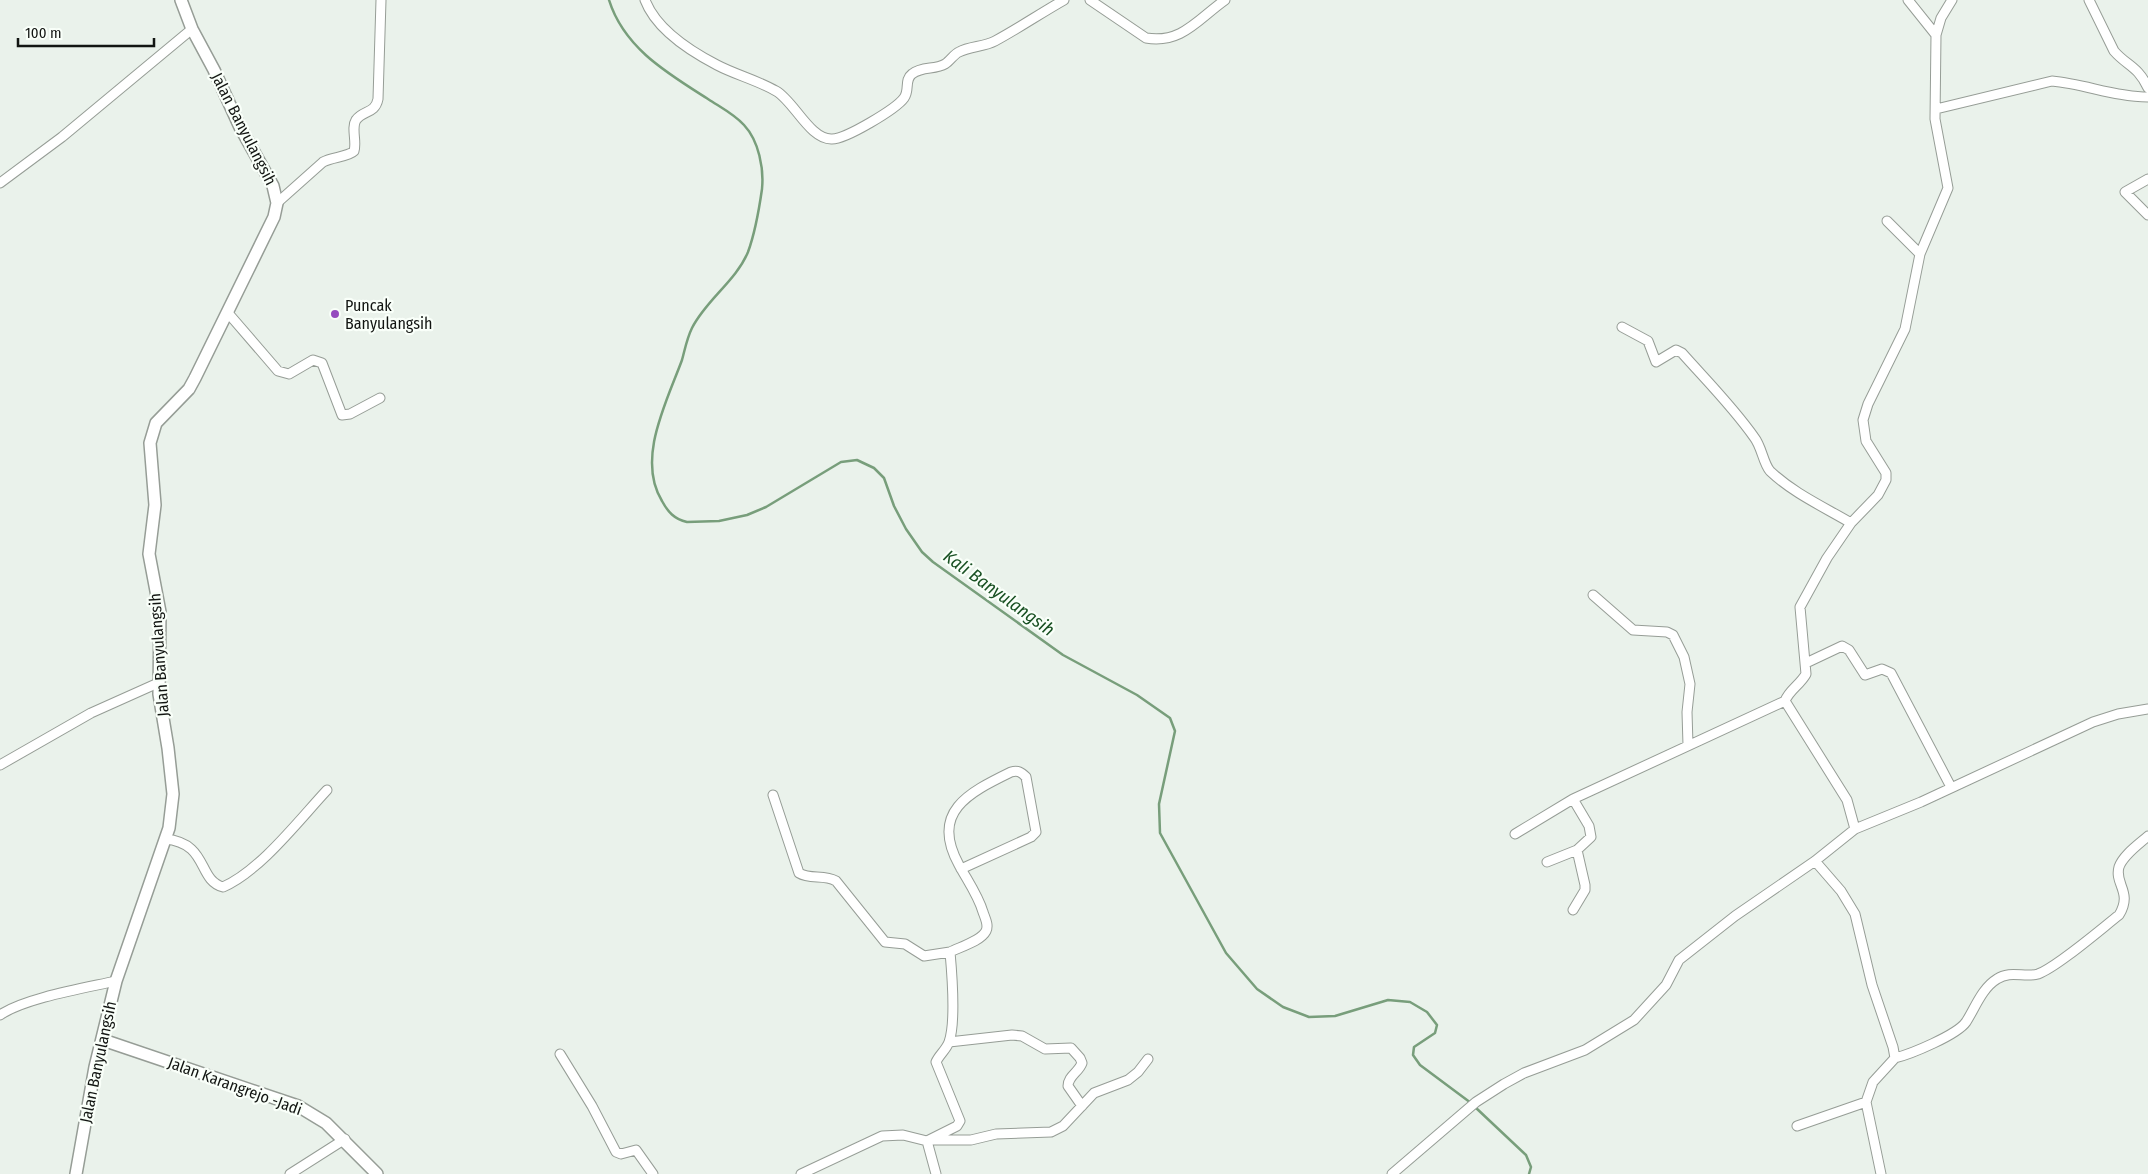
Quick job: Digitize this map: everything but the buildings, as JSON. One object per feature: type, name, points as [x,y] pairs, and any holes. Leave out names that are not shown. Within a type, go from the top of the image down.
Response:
[{"type":"street","name":"Jalan Banyulangsih","points":[[76,1174],[95,1067],[116,981],[172,814],[173,794],[158,683],[160,612],[149,554],[155,505],[149,448],[150,436],[161,417],[188,389],[228,313],[274,217],[277,203],[269,178],[245,138],[214,70],[192,29],[181,0]]},
{"type":"street","points":[[277,203],[323,162],[337,156],[350,155],[354,151],[356,121],[360,116],[372,111],[378,99],[381,0]]},
{"type":"street","points":[[645,0],[649,10],[661,25],[674,36],[717,65],[778,92],[806,123],[822,137],[831,140],[842,137],[892,108],[904,98],[908,79],[918,70],[937,67],[959,52],[994,42],[1064,0]]},
{"type":"street","points":[[1090,0],[1146,38],[1156,40],[1171,38],[1187,32],[1224,0]]},
{"type":"street","points":[[1908,0],[1936,35]]},
{"type":"street","points":[[1515,834],[1573,799],[1785,701],[1788,694],[1802,682],[1806,674],[1806,663],[1802,648],[1800,607],[1827,558],[1850,522],[1878,495],[1886,480],[1886,473],[1866,440],[1863,420],[1868,404],[1906,329],[1920,254],[1948,188],[1935,119],[1936,35],[1941,18],[1952,0]]},
{"type":"street","points":[[2089,0],[2114,51],[2120,58],[2134,66],[2148,88]]},
{"type":"street","points":[[0,183],[62,137],[192,29]]},
{"type":"street","points":[[1936,109],[2052,81],[2067,82],[2127,97],[2148,97]]},
{"type":"street","points":[[2148,179],[2125,192],[2148,215]]},
{"type":"street","points":[[1887,221],[1920,254]]},
{"type":"street","points":[[228,313],[278,372],[289,374],[313,360],[320,361],[342,415],[350,414],[380,398]]},
{"type":"street","points":[[1622,328],[1648,341],[1656,362],[1676,350],[1682,353],[1747,427],[1762,447],[1766,466],[1800,493],[1850,522]]},
{"type":"street","points":[[1593,595],[1633,630],[1667,632],[1673,635],[1684,657],[1690,684],[1687,712],[1688,746]]},
{"type":"street","points":[[1806,663],[1842,646],[1849,650],[1865,675],[1882,670],[1890,673],[1951,787]]},
{"type":"street","points":[[0,765],[92,713],[158,683]]},
{"type":"street","points":[[1785,701],[1847,800],[1855,829]]},
{"type":"street","points":[[1392,1174],[1476,1102],[1524,1073],[1575,1055],[1597,1044],[1634,1020],[1666,985],[1679,960],[1741,912],[1815,861],[1855,829],[1921,802],[2093,722],[2118,714],[2148,709]]},
{"type":"street","points":[[773,795],[798,873],[804,877],[831,878],[836,881],[886,942],[905,944],[924,956],[950,952],[980,937],[984,933],[988,925],[979,901],[961,869],[949,844],[947,826],[953,813],[964,800],[998,779],[1016,771],[1022,773],[1026,777],[1036,832],[1032,837],[961,869]]},
{"type":"street","points":[[165,839],[180,840],[188,844],[213,880],[223,887],[246,872],[285,836],[327,790]]},
{"type":"street","points":[[1548,862],[1577,850],[1592,834],[1573,799]]},
{"type":"street","points":[[1881,1174],[1866,1102],[1873,1082],[1895,1058],[1935,1041],[1965,1024],[1986,990],[1996,979],[2007,974],[2038,974],[2119,915],[2124,906],[2125,898],[2119,869],[2123,860],[2148,836]]},
{"type":"street","points":[[1574,910],[1585,890],[1577,850]]},
{"type":"street","points":[[1815,861],[1837,885],[1855,914],[1872,985],[1895,1058]]},
{"type":"street","points":[[930,1141],[957,1126],[960,1122],[937,1064],[949,1042],[952,977],[950,952]]},
{"type":"street","points":[[0,1015],[11,1009],[60,994],[116,981]]},
{"type":"street","points":[[949,1042],[1012,1035],[1022,1036],[1045,1049],[1072,1048],[1082,1063],[1078,1071],[1069,1079],[1068,1086],[1082,1106]]},
{"type":"street","name":"Jalan Karangrejo -Jadi","points":[[103,1040],[298,1106],[326,1123],[345,1139],[377,1174]]},
{"type":"street","points":[[560,1054],[592,1106],[616,1152],[621,1154],[636,1150],[653,1174]]},
{"type":"street","points":[[801,1174],[882,1136],[903,1135],[930,1141],[970,1140],[996,1134],[1052,1132],[1063,1126],[1094,1093],[1128,1080],[1148,1059]]},
{"type":"street","points":[[1798,1126],[1866,1102]]},
{"type":"street","points":[[290,1174],[345,1139]]},
{"type":"street","points":[[930,1141],[936,1174]]},
{"type":"waterway","name":"Kali Banyulangsih","points":[[609,0],[616,17],[636,46],[663,69],[731,114],[744,125],[757,147],[762,173],[762,189],[758,213],[748,252],[736,272],[705,308],[692,328],[662,412],[653,449],[652,467],[655,485],[667,508],[675,517],[682,521],[719,521],[747,515],[766,507],[841,462],[857,460],[874,468],[884,478],[894,506],[906,529],[922,552],[933,562],[1063,655],[1137,695],[1170,718],[1175,731],[1159,804],[1160,833],[1226,953],[1257,989],[1283,1007],[1309,1017],[1335,1016],[1388,1000],[1410,1002],[1427,1012],[1437,1025],[1435,1033],[1414,1047],[1413,1055],[1420,1065],[1471,1103]]},
{"type":"waterway","name":"Kali Banyulangsih","points":[[1475,1107],[1526,1155],[1531,1167],[1529,1174]]},
{"type":"place","name":"Puncak Banyulangsih","points":[[335,314]]}]
